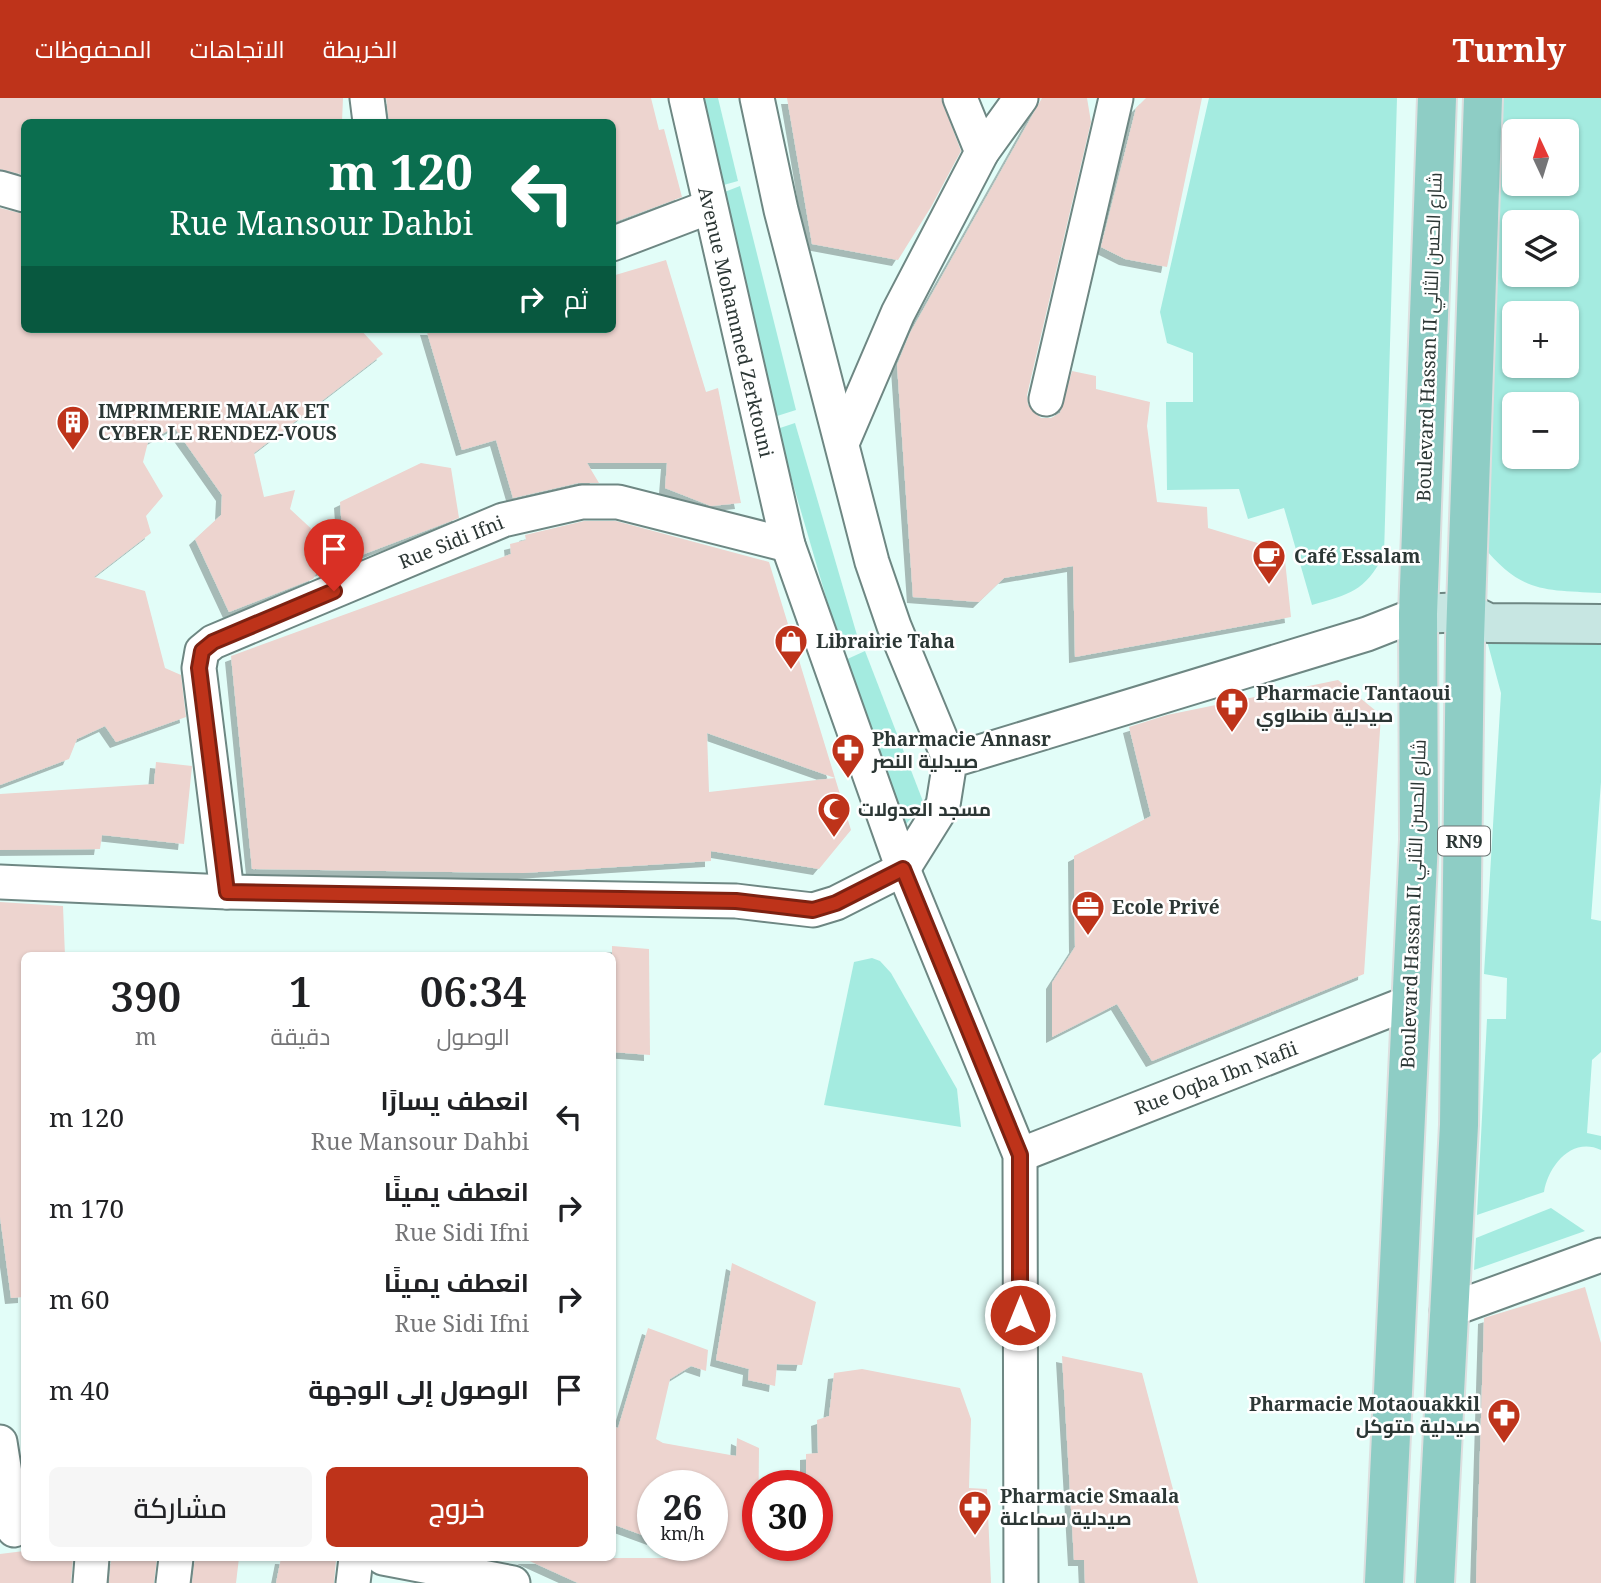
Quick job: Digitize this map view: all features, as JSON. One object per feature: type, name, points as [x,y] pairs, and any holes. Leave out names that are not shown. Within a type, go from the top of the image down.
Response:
[{"type":"main road","name":"Boulevard Hassan II شارع الحسن الثاني","points":[[1384,1583],[1408,1037],[1413,1001],[1419,827],[1418,626],[1437,98]]},
{"type":"main road","name":"RN9","points":[[1435,1583],[1461,1058],[1483,98]]},
{"type":"main road","points":[[1418,626],[1601,624]]},
{"type":"street","points":[[367,98],[370,119]]},
{"type":"street","name":"Avenue Mohammed Zerktouni","points":[[686,98],[788,545],[903,869]]},
{"type":"street","points":[[0,882],[227,892],[736,901],[813,910],[836,903],[903,869],[943,805],[950,761],[894,626],[872,562],[843,441],[781,210],[757,98]]},
{"type":"street","points":[[960,98],[982,152]]},
{"type":"street","points":[[843,441],[898,313],[982,152],[1021,98]]},
{"type":"street","points":[[1046,398],[1116,98]]},
{"type":"street","points":[[0,188],[21,194]]},
{"type":"street","points":[[616,242],[709,207]]},
{"type":"street","name":"Rue Sidi Ifni","points":[[227,892],[199,668],[202,651],[213,642],[503,520],[582,502],[627,504],[788,545]]},
{"type":"street","points":[[950,761],[1367,634],[1418,626]]},
{"type":"street","points":[[903,869],[1020,1155],[1021,1583]]},
{"type":"street","name":"Rue Oqba Ibn Nafii","points":[[1020,1155],[1413,1001]]},
{"type":"street","points":[[1447,1311],[1600,1261]]},
{"type":"street","points":[[0,1442],[13,1531]]},
{"type":"street","points":[[90,1583],[92,1561]]},
{"type":"street","points":[[173,1583],[176,1561]]},
{"type":"street","points":[[353,1583],[356,1561]]},
{"type":"street","points":[[391,1561],[428,1574],[499,1572]]},
{"type":"green space","points":[[699,98],[718,98],[738,181],[720,186]]},
{"type":"green space","points":[[1209,98],[1397,98],[1384,555],[1370,577],[1355,590],[1312,605],[1284,508],[1248,519],[1239,489],[1167,490],[1166,402],[1193,402],[1193,353],[1167,343],[1160,312]]},
{"type":"green space","points":[[1494,98],[1601,98],[1601,593],[1534,586],[1521,580],[1496,561],[1482,545]]},
{"type":"green space","points":[[740,186],[796,410],[777,416],[722,193]]},
{"type":"green space","points":[[795,423],[859,642],[842,652],[777,429]]},
{"type":"green space","points":[[1486,637],[1601,638],[1601,782],[1591,919],[1601,921],[1601,1052],[1592,1060],[1587,1133],[1601,1136],[1601,1150],[1580,1147],[1571,1150],[1556,1164],[1546,1182],[1544,1192],[1477,1215],[1487,1019],[1506,1019],[1507,978],[1484,974],[1501,693]]},
{"type":"green space","points":[[865,651],[924,804],[906,824],[843,661]]},
{"type":"green space","points":[[872,958],[880,961],[891,973],[957,1089],[961,1127],[824,1105],[854,962]]},
{"type":"green space","points":[[1551,1208],[1585,1231],[1474,1270],[1476,1238]]},
{"type":"building","points":[[0,98],[343,98],[342,119],[21,119],[21,174],[0,169]]},
{"type":"building","points":[[386,98],[651,98],[659,130],[664,129],[682,197],[616,222],[616,119],[389,119]]},
{"type":"building","points":[[787,98],[941,98],[961,151],[898,260],[812,244]]},
{"type":"building","points":[[1042,98],[1087,98],[1091,122],[1027,395],[1028,405],[1041,418],[1051,418],[1060,413],[1072,371],[1096,376],[1096,389],[1150,402],[1147,426],[1157,502],[1207,507],[1208,528],[1284,551],[1291,617],[1075,657],[1073,566],[1004,578],[979,602],[913,597],[897,365],[910,333]]},
{"type":"building","points":[[1146,98],[1202,98],[1167,267],[1125,259],[1101,247],[1136,108]]},
{"type":"building","points":[[0,208],[21,213],[21,333],[364,333],[383,354],[254,453],[264,497],[295,490],[290,509],[344,559],[340,502],[421,463],[451,468],[459,518],[317,572],[313,579],[229,612],[195,539],[221,515],[222,495],[174,427],[148,442],[143,462],[163,496],[146,516],[151,533],[94,577],[145,591],[165,668],[181,675],[186,717],[116,742],[105,726],[77,739],[69,759],[0,785]]},
{"type":"building","points":[[666,260],[706,392],[718,388],[741,503],[711,506],[665,488],[667,463],[587,463],[599,483],[578,483],[513,498],[496,440],[462,450],[427,333],[616,333],[616,275]]},
{"type":"building","points":[[584,521],[616,521],[769,562],[851,830],[819,869],[711,851],[711,861],[523,873],[252,869],[231,656],[511,554],[510,544],[526,540],[525,535]],"holes":[[[707,733],[835,778],[709,792]]]},
{"type":"building","points":[[1338,680],[1381,715],[1364,974],[1152,1061],[1117,1004],[1052,1037],[1052,983],[1075,947],[1074,856],[1151,816],[1129,727],[1167,715]]},
{"type":"building","points":[[156,762],[192,766],[184,844],[102,835],[100,849],[0,850],[0,794],[154,784]]},
{"type":"building","points":[[0,902],[63,906],[65,952],[21,952],[21,1297],[11,1298],[0,1217]]},
{"type":"building","points":[[612,946],[649,949],[650,1055],[616,1052],[616,952],[612,952]]},
{"type":"building","points":[[732,1263],[816,1302],[802,1365],[777,1364],[775,1386],[748,1380],[749,1369],[716,1360]]},
{"type":"building","points":[[1585,1287],[1601,1343],[1601,1583],[1476,1583],[1484,1318]]},
{"type":"building","points":[[648,1328],[708,1350],[706,1371],[691,1366],[670,1379],[656,1439],[663,1443],[736,1456],[737,1438],[759,1448],[759,1470],[742,1470],[742,1561],[833,1561],[833,1470],[806,1470],[806,1454],[818,1453],[817,1420],[829,1416],[834,1373],[862,1369],[960,1388],[971,1419],[969,1488],[987,1489],[991,1583],[578,1583],[530,1561],[616,1561],[616,1558],[637,1558],[637,1561],[728,1561],[728,1470],[637,1470],[637,1533],[616,1525],[616,1427],[618,1428]]},
{"type":"building","points":[[1062,1356],[1142,1373],[1198,1583],[1085,1583],[1084,1560],[1074,1560]]},
{"type":"building","points":[[21,1551],[21,1561],[73,1561],[71,1583],[0,1583],[0,1554]]},
{"type":"building","points":[[111,1561],[157,1561],[154,1583],[109,1583]]},
{"type":"building","points":[[195,1561],[239,1561],[236,1583],[192,1583]]},
{"type":"building","points":[[280,1561],[336,1561],[334,1583],[276,1583]]},
{"type":"place","name":"IMPRIMERIE MALAK ET CYBER LE RENDEZ-VOUS","points":[[73,452]]},
{"type":"place","name":"Café Essalam","points":[[1269,586]]},
{"type":"place","name":"Librairie Taha","points":[[791,671]]},
{"type":"place","name":"Pharmacie Tantaoui صيدلية طنطاوي","points":[[1232,734]]},
{"type":"place","name":"Pharmacie Annasr صيدلية النصر","points":[[848,780]]},
{"type":"place","name":"مسجد العدولات","points":[[834,839]]},
{"type":"place","name":"Ecole Privé","points":[[1088,937]]},
{"type":"place","name":"Pharmacie Motaouakkil صيدلية متوكل","points":[[1504,1445]]},
{"type":"place","name":"Pharmacie Smaala صيدلية سماعلة","points":[[975,1537]]},
{"type":"route","points":[[334,591],[213,642],[202,651],[199,668],[227,892],[736,901],[813,910],[836,903],[903,869],[1020,1155],[1020,1315]]}]
